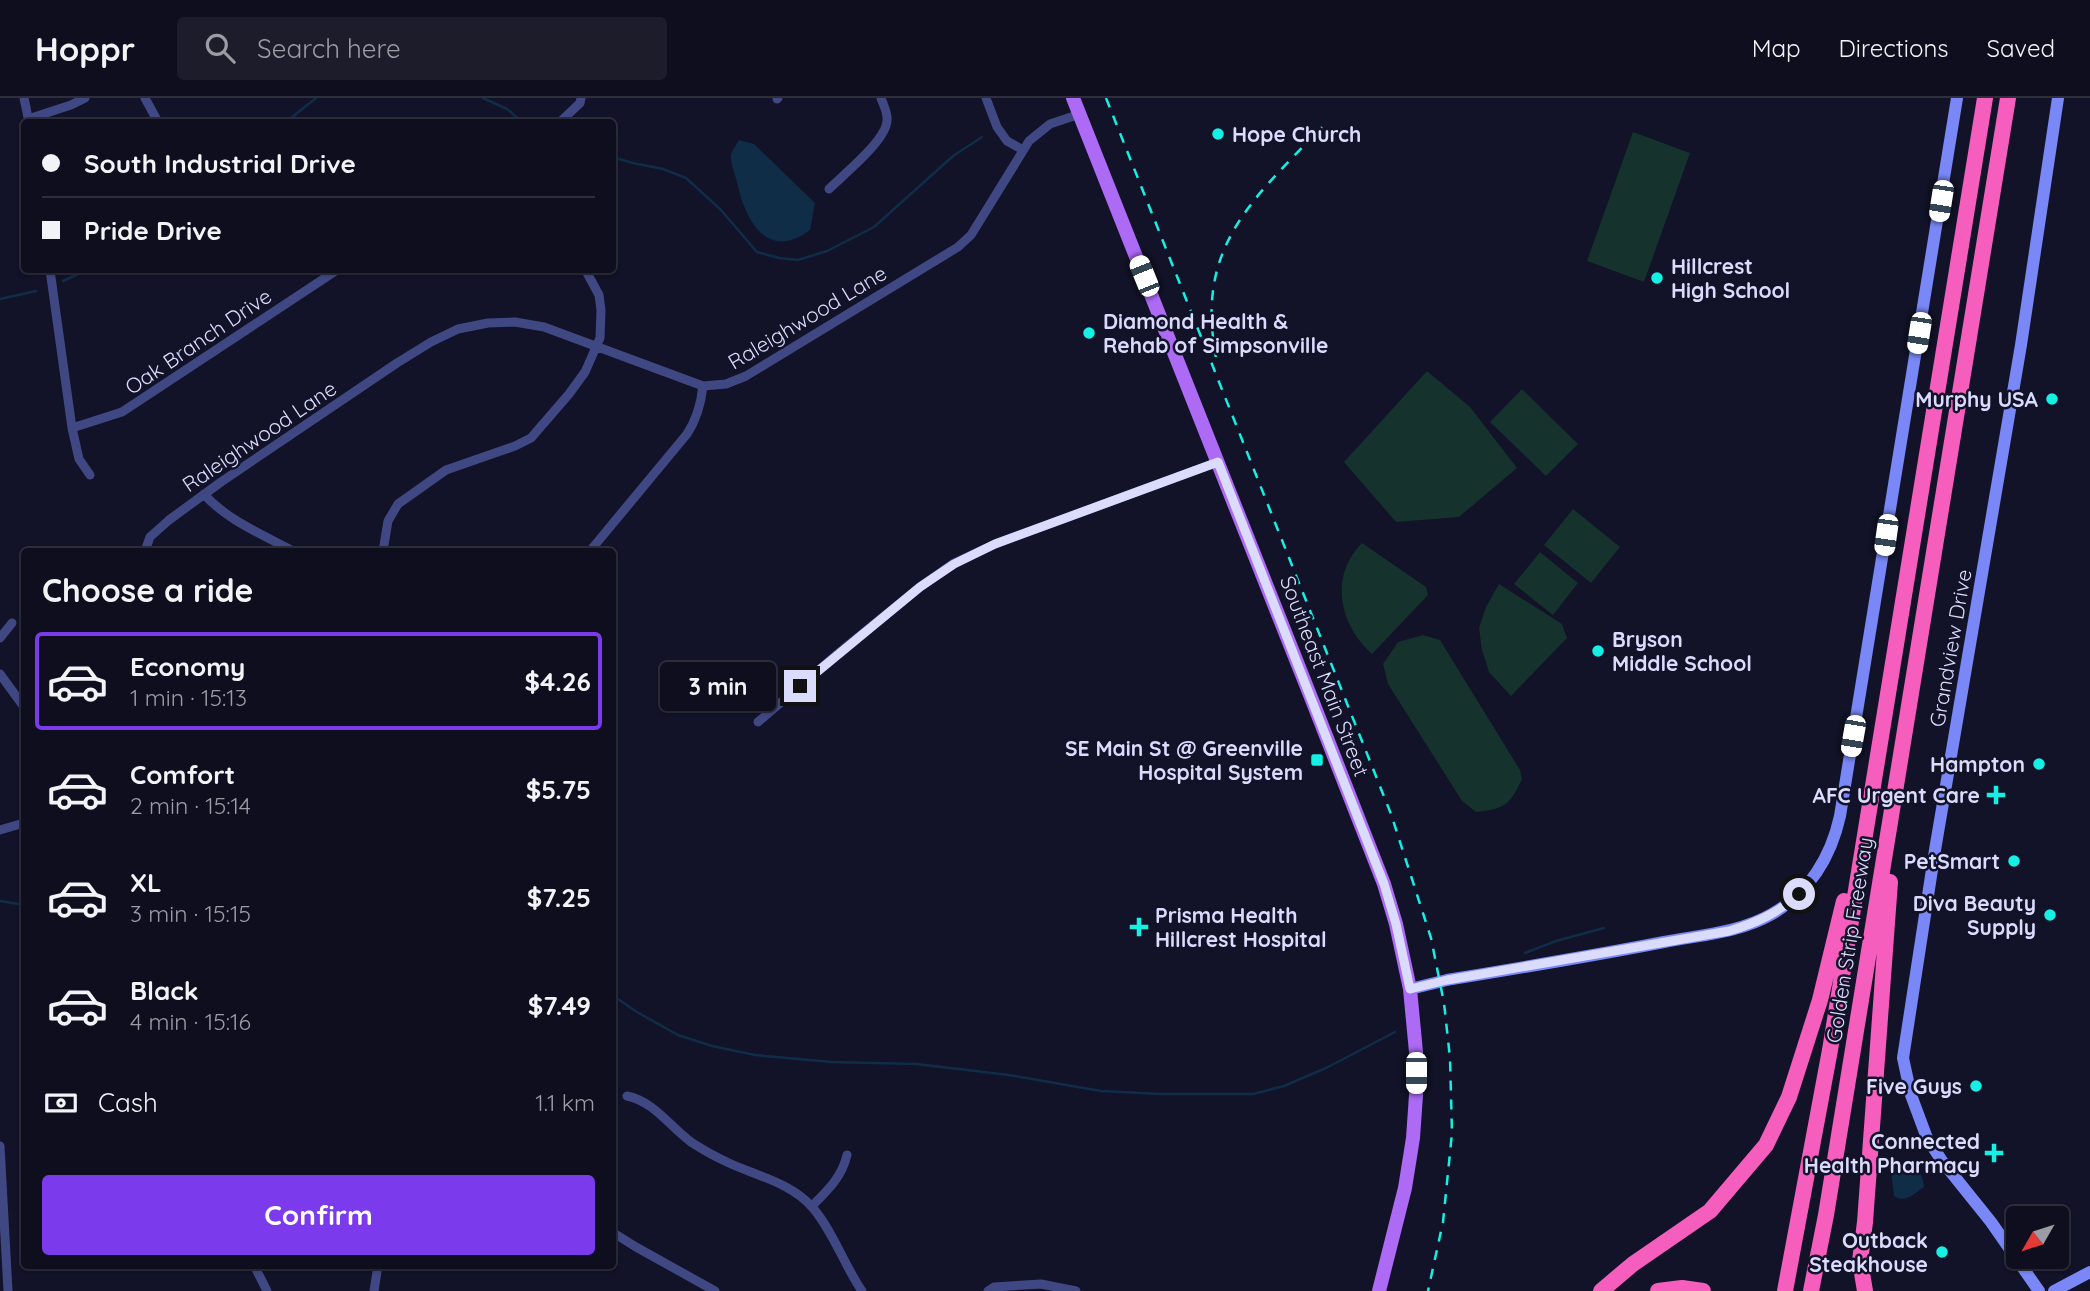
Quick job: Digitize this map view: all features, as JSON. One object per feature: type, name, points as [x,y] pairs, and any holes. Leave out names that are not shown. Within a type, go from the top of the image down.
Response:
[{"type":"highway","name":"Golden Strip Freeway","points":[[1786,1291],[1830,1050],[1985,98]]},
{"type":"highway","name":"Golden Strip Freeway","points":[[1811,1291],[1826,1215],[2008,98]]},
{"type":"highway","points":[[1601,1291],[1633,1264],[1710,1211],[1766,1145],[1789,1097],[1820,1000],[1874,776]]},
{"type":"highway","points":[[1865,1291],[1860,1261],[1896,782]]},
{"type":"highway","points":[[1658,1291],[1682,1288],[1703,1291]]},
{"type":"main road","name":"Southeast Main Street","points":[[1073,98],[1384,884],[1399,935],[1410,989],[1416,1052],[1416,1095],[1405,1188],[1379,1291]]},
{"type":"main road","points":[[1410,989],[1750,925],[1791,901],[1808,884],[1822,864],[1840,816],[1958,98]]},
{"type":"main road","name":"Grandview Drive","points":[[2039,1291],[1992,1222],[1942,1161],[1927,1138],[1910,1095],[1903,1058],[1935,850],[2021,345],[2058,98]]},
{"type":"main road","points":[[2054,1291],[2090,1272]]},
{"type":"street","points":[[24,98],[28,119]]},
{"type":"street","points":[[34,119],[85,98]]},
{"type":"street","points":[[145,98],[156,119]]},
{"type":"street","points":[[563,119],[580,103],[581,98]]},
{"type":"street","points":[[829,189],[875,144],[884,131],[888,119],[881,98]]},
{"type":"street","points":[[986,98],[997,127],[1007,141],[1023,150]]},
{"type":"street","name":"Raleighwood Lane","points":[[146,548],[150,537],[204,494],[397,363],[458,329],[488,323],[515,322],[544,327],[703,386],[726,384],[746,376],[958,247],[971,235],[1029,141],[1050,124],[1080,114]]},
{"type":"street","points":[[50,273],[72,428],[79,459],[90,475]]},
{"type":"street","name":"Oak Branch Drive","points":[[72,428],[122,412],[332,273]]},
{"type":"street","points":[[384,548],[388,521],[398,505],[446,470],[531,438],[569,394],[585,372],[600,338],[599,295],[587,273]]},
{"type":"street","points":[[592,548],[687,434],[695,422],[703,386]]},
{"type":"street","points":[[758,722],[920,587],[954,564],[995,544],[1218,462]]},
{"type":"street","points":[[204,494],[243,524],[287,548]]},
{"type":"street","points":[[0,638],[12,623]]},
{"type":"street","points":[[0,674],[21,703]]},
{"type":"street","points":[[0,830],[21,824]]},
{"type":"street","points":[[627,1096],[647,1103],[678,1131],[708,1152],[794,1191],[812,1206],[831,1233],[862,1291]]},
{"type":"street","points":[[0,1146],[3,1242],[8,1291]]},
{"type":"street","points":[[812,1206],[835,1182],[847,1155]]},
{"type":"street","points":[[616,1234],[715,1291]]},
{"type":"street","points":[[256,1269],[267,1291]]},
{"type":"street","points":[[374,1291],[377,1269]]},
{"type":"street","points":[[988,1291],[994,1287],[1041,1284],[1076,1291]]},
{"type":"green space","points":[[1633,132],[1690,153],[1644,282],[1587,261]]},
{"type":"green space","points":[[1427,371],[1470,407],[1517,468],[1459,517],[1396,522],[1344,462]]},
{"type":"green space","points":[[1522,389],[1578,444],[1546,476],[1490,422]]},
{"type":"green space","points":[[1573,509],[1620,547],[1591,583],[1544,545]]},
{"type":"green space","points":[[1362,543],[1426,587],[1428,595],[1372,654],[1352,629],[1342,600],[1345,570]]},
{"type":"green space","points":[[1540,552],[1578,583],[1553,615],[1514,584]]},
{"type":"green space","points":[[1499,584],[1562,624],[1567,638],[1511,696],[1489,672],[1479,628],[1486,607]]},
{"type":"green space","points":[[1423,635],[1440,640],[1520,770],[1522,779],[1518,788],[1510,800],[1500,807],[1476,812],[1462,801],[1388,684],[1383,664],[1398,642]]},
{"type":"water","points":[[739,140],[754,144],[815,203],[810,230],[795,239],[782,241],[770,239],[752,222],[731,161]]},
{"type":"water","points":[[1908,1160],[1919,1171],[1924,1187],[1902,1199],[1894,1196],[1891,1169],[1894,1164]]},
{"type":"waterway","points":[[290,119],[316,98]]},
{"type":"waterway","points":[[483,98],[507,109],[519,119]]},
{"type":"waterway","points":[[616,158],[663,169],[686,178],[720,209],[757,252],[798,260],[827,251],[874,227],[953,156],[982,137]]},
{"type":"waterway","points":[[63,281],[80,273]]},
{"type":"waterway","points":[[0,299],[36,291]]},
{"type":"waterway","points":[[0,901],[21,904]]},
{"type":"waterway","points":[[1525,953],[1604,928]]},
{"type":"waterway","points":[[616,998],[678,1035],[755,1055],[832,1062],[916,1064],[1009,1075],[1101,1091],[1160,1094],[1253,1094],[1284,1086],[1326,1068],[1395,1032]]},
{"type":"railway","points":[[1106,98],[1391,814],[1431,938],[1444,1003],[1450,1058],[1452,1133],[1443,1222],[1428,1291]]},
{"type":"railway","points":[[1216,357],[1212,319],[1214,285],[1222,255],[1235,228],[1252,203],[1322,127]]},
{"type":"place","name":"Hope Church","points":[[1218,134]]},
{"type":"place","name":"Hillcrest High School","points":[[1657,278]]},
{"type":"place","name":"Diamond Health & Rehab of Simpsonville","points":[[1089,333]]},
{"type":"place","name":"Murphy USA","points":[[2052,399]]},
{"type":"place","name":"Bryson Middle School","points":[[1598,651]]},
{"type":"place","name":"SE Main St @ Greenville Hospital System","points":[[1317,760]]},
{"type":"place","name":"Hampton","points":[[2039,764]]},
{"type":"place","name":"AFC Urgent Care","points":[[1996,795]]},
{"type":"place","name":"PetSmart","points":[[2014,861]]},
{"type":"place","name":"Diva Beauty Supply","points":[[2050,915]]},
{"type":"place","name":"Prisma Health Hillcrest Hospital","points":[[1139,927]]},
{"type":"place","name":"Five Guys","points":[[1976,1086]]},
{"type":"place","name":"Connected Health Pharmacy","points":[[1994,1153]]},
{"type":"place","name":"Outback Steakhouse","points":[[1942,1252]]},
{"type":"route","points":[[800,686],[920,587],[974,553],[1218,462],[1384,884],[1404,956],[1410,989],[1447,980],[1729,931],[1750,925],[1774,913],[1799,894]]}]
